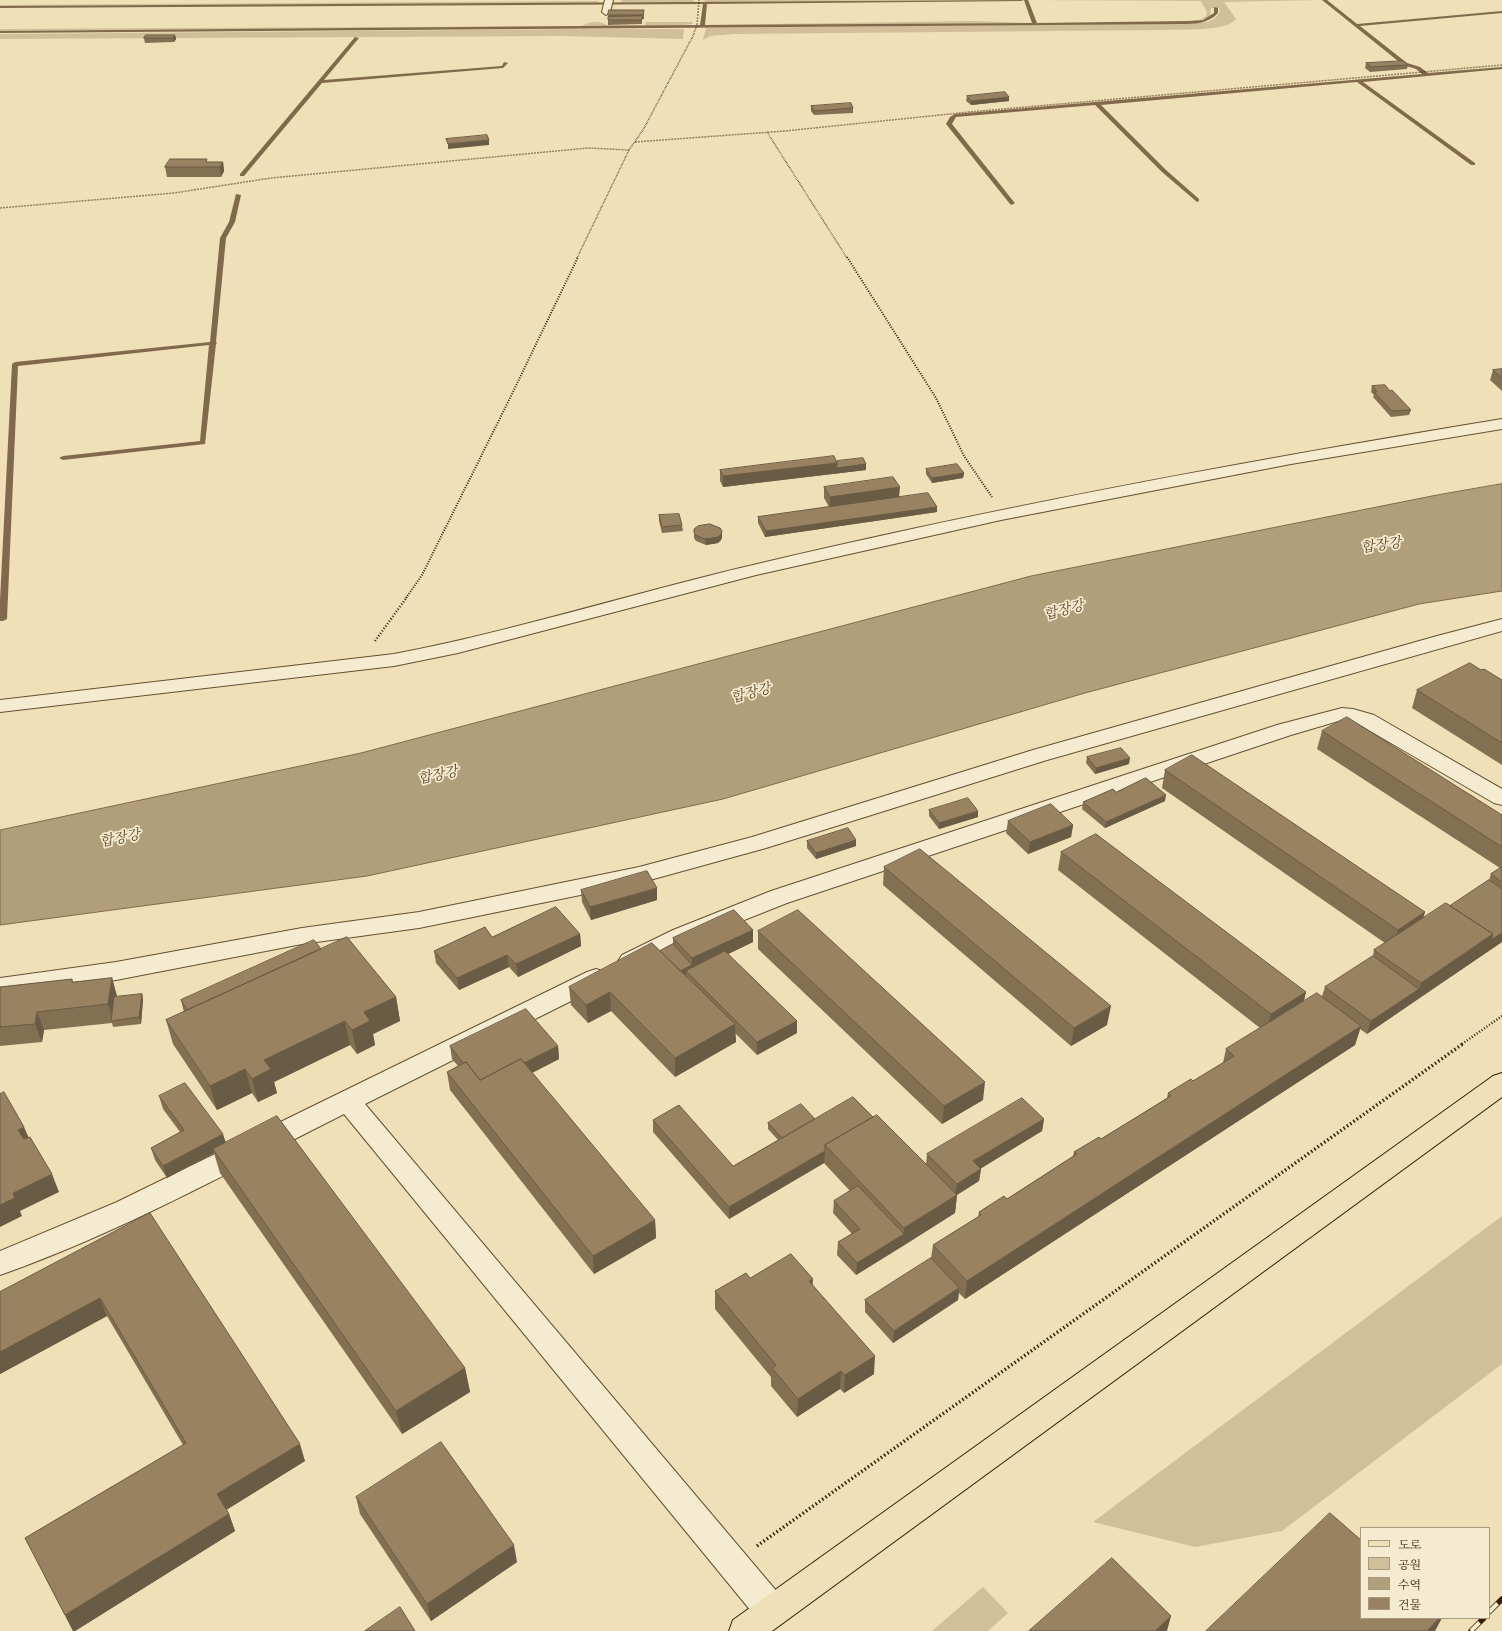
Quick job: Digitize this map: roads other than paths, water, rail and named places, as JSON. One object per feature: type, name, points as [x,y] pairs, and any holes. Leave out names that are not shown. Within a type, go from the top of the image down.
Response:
[{"type":"main road","points":[[745,1631],[1502,1083]]},
{"type":"street","points":[[0,706],[394,660],[451,649],[754,570],[1001,515],[1298,457],[1502,424]]},
{"type":"street","points":[[0,987],[116,971],[302,936],[419,920],[639,874],[758,843],[1047,752],[1436,642],[1502,626]]},
{"type":"street","points":[[0,1263],[127,1210],[347,1100],[682,936],[779,897],[1276,732],[1342,714],[1353,715],[1367,720],[1502,798]]},
{"type":"street","points":[[347,1100],[772,1611]]},
{"type":"lane","points":[[606,12],[609,0]]},
{"type":"water","name":"합장강","points":[[1502,484],[1502,591],[1419,604],[1085,693],[723,799],[367,876],[0,925],[0,830],[361,753],[1031,576],[1437,495]]},
{"type":"waterway","points":[[705,2],[1021,0]]},
{"type":"waterway","points":[[1026,0],[1035,24]]},
{"type":"waterway","points":[[1324,0],[1405,64],[1418,68],[1426,74]]},
{"type":"waterway","points":[[0,7],[705,2]]},
{"type":"waterway","points":[[702,27],[705,2]]},
{"type":"waterway","points":[[702,27],[1180,23],[1204,21],[1216,13],[1216,8]]},
{"type":"waterway","points":[[1356,25],[1502,12]]},
{"type":"waterway","points":[[0,32],[702,27]]},
{"type":"waterway","points":[[320,82],[357,38]]},
{"type":"waterway","points":[[320,82],[503,67],[506,63]]},
{"type":"waterway","points":[[1358,81],[1502,68]]},
{"type":"waterway","points":[[1097,104],[1358,81]]},
{"type":"waterway","points":[[1358,81],[1473,164]]},
{"type":"waterway","points":[[242,175],[320,82]]},
{"type":"waterway","points":[[1012,203],[949,124],[952,121],[952,118],[955,116],[1097,104]]},
{"type":"waterway","points":[[1097,104],[1164,171],[1197,200]]},
{"type":"waterway","points":[[213,343],[223,238],[232,222],[238,195]]},
{"type":"waterway","points":[[3,619],[15,364],[213,343]]},
{"type":"waterway","points":[[63,458],[203,443],[213,343]]},
{"type":"railway","points":[[1490,1611],[1502,1599]]},
{"type":"railway","points":[[1471,1631],[1483,1619]]}]
